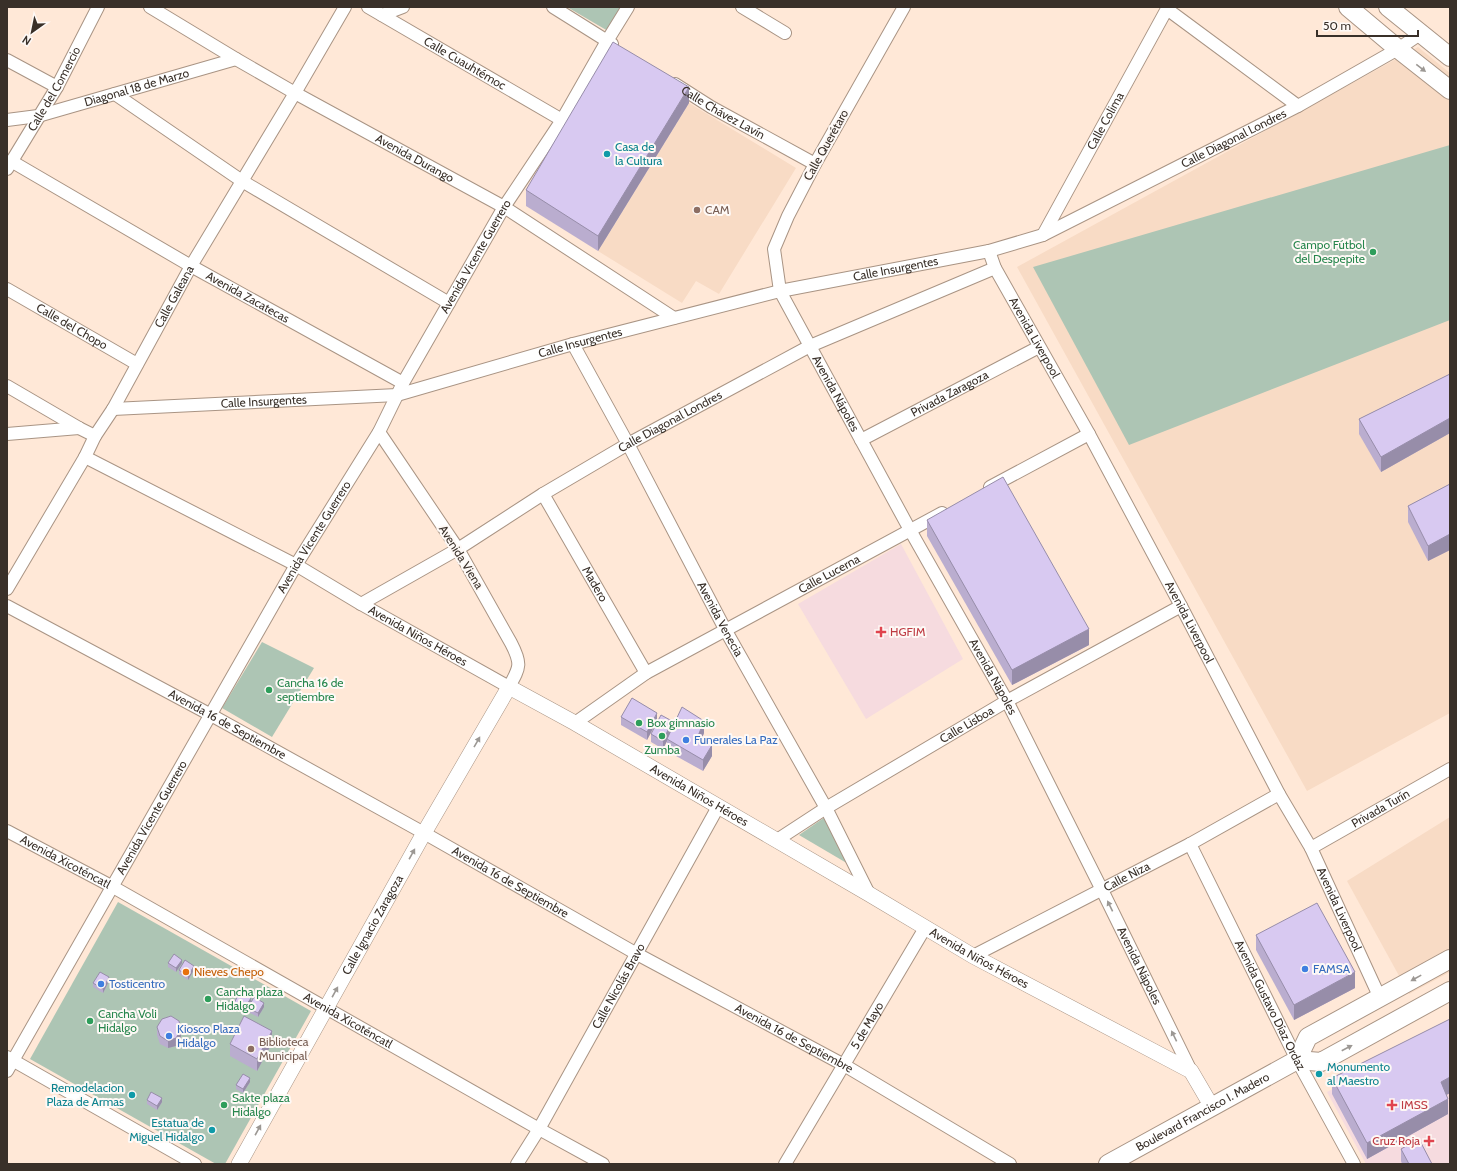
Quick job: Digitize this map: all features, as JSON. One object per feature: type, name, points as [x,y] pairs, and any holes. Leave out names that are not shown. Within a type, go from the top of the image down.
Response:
[{"type":"main road","points":[[1348,7],[1450,90]]},
{"type":"main road","points":[[1388,7],[1450,57]]},
{"type":"main road","points":[[1450,959],[1308,1037],[1297,1060],[1320,1062],[1450,991]]},
{"type":"main road","name":"Boulevard Francisco I. Madero","points":[[1108,1164],[1297,1060]]},
{"type":"street","name":"Calle del Comercio","points":[[9,165],[57,86],[98,7]]},
{"type":"street","name":"Avenida Durango","points":[[150,7],[295,93],[504,207],[674,318]]},
{"type":"street","name":"Calle Galeana","points":[[7,589],[85,457],[95,436],[113,409],[191,266],[345,7]]},
{"type":"street","name":"Calle Cuauhtémoc","points":[[368,7],[562,120]]},
{"type":"street","points":[[382,15],[403,7]]},
{"type":"street","points":[[553,7],[620,49]]},
{"type":"street","name":"Avenida Vicente Guerrero","points":[[7,1071],[10,1058],[113,887],[296,565],[379,432],[403,383],[504,207],[562,120],[628,7]]},
{"type":"street","points":[[742,7],[785,34]]},
{"type":"street","name":"Calle Querétaro","points":[[780,291],[774,249],[788,216],[815,164],[904,7]]},
{"type":"street","points":[[1168,8],[1298,106]]},
{"type":"street","name":"Calle Colima","points":[[1043,236],[1168,8]]},
{"type":"street","name":"Calle Diagonal Londres","points":[[1043,236],[1298,106],[1398,49],[1420,34]]},
{"type":"street","name":"Diagonal 18 de Marzo","points":[[7,120],[38,116],[236,59]]},
{"type":"street","points":[[7,60],[57,86]]},
{"type":"street","name":"Calle Chávez Lavín","points":[[666,78],[711,107],[815,164]]},
{"type":"street","points":[[115,94],[242,181],[449,303]]},
{"type":"street","name":"Avenida Zacatecas","points":[[9,165],[403,383]]},
{"type":"street","name":"Calle Insurgentes","points":[[113,409],[397,396],[573,344],[780,291],[989,251],[1043,236]]},
{"type":"street","name":"Avenida Liverpool","points":[[989,251],[995,268],[1089,434],[1279,794],[1311,848],[1380,998]]},
{"type":"street","name":"Calle Diagonal Londres","points":[[361,604],[458,549],[543,494],[628,444],[810,346],[995,268]]},
{"type":"street","name":"Calle del Chopo","points":[[7,289],[137,364]]},
{"type":"street","name":"Avenida Nápoles","points":[[780,291],[910,530],[1007,701],[1191,1070]]},
{"type":"street","name":"Avenida Venecia","points":[[573,344],[628,444],[726,631],[826,808],[869,894]]},
{"type":"street","name":"Privada Zaragoza","points":[[861,440],[1038,346]]},
{"type":"street","points":[[7,386],[95,436]]},
{"type":"street","points":[[7,434],[79,428]]},
{"type":"street","name":"Avenida Viena","points":[[379,432],[458,549],[517,654],[519,663],[517,673],[509,687]]},
{"type":"street","points":[[979,493],[1089,434]]},
{"type":"street","name":"Avenida Niños Héroes","points":[[85,457],[296,565],[361,604],[575,723],[973,956],[1191,1070]]},
{"type":"street","name":"Madero","points":[[543,494],[646,674]]},
{"type":"street","name":"Calle Lucerna","points":[[575,723],[646,674],[951,508]]},
{"type":"street","name":"Avenida 16 de Septiembre","points":[[7,606],[211,715],[424,833],[637,954],[844,1065],[1010,1164]]},
{"type":"street","name":"Calle Lisboa","points":[[777,840],[826,808],[1007,701],[1181,606]]},
{"type":"street","name":"Calle Ignacio Zaragoza","points":[[239,1164],[424,833],[509,687]]},
{"type":"street","name":"Privada Turín","points":[[1311,848],[1450,769]]},
{"type":"street","name":"Calle Niza","points":[[973,956],[1190,844],[1279,794]]},
{"type":"street","name":"Calle Nicolás Bravo","points":[[517,1164],[539,1129],[718,807]]},
{"type":"street","name":"Avenida Xicoténcatl","points":[[7,831],[113,887],[326,1009],[603,1164]]},
{"type":"street","name":"Avenida Gustavo Díaz Ordaz","points":[[1190,844],[1297,1060],[1354,1164]]},
{"type":"street","name":"5 de Mayo","points":[[785,1164],[924,928]]},
{"type":"street","points":[[10,1058],[196,1164]]},
{"type":"street","points":[[1191,1070],[1212,1107]]},
{"type":"shaded area","points":[[1418,47],[1450,73],[1450,713],[1307,791],[1017,267]]},
{"type":"shaded area","name":"CAM","points":[[689,103],[796,168],[719,294],[696,281],[682,303],[598,251]]},
{"type":"shaded area","name":"HGFIM","points":[[901,544],[963,659],[866,719],[798,604]]},
{"type":"shaded area","points":[[1450,817],[1450,972],[1409,994],[1347,881]]},
{"type":"shaded area","name":"IMSS","points":[[1450,1030],[1450,1164],[1366,1164],[1327,1092]]},
{"type":"green space","points":[[567,7],[621,7],[608,31]]},
{"type":"green space","points":[[1450,145],[1450,320],[1129,445],[1033,267]]},
{"type":"green space","name":"Cancha 16 de septiembre","points":[[262,642],[314,668],[272,737],[222,708]]},
{"type":"green space","points":[[825,817],[850,865],[799,835]]},
{"type":"green space","points":[[118,902],[311,1011],[225,1164],[216,1164],[30,1059]]},
{"type":"building","name":"Casa de la Cultura","points":[[613,42],[689,87],[598,236],[526,190]]},
{"type":"building","points":[[1450,374],[1450,418],[1381,457],[1359,419]]},
{"type":"building","points":[[1003,477],[1089,629],[1012,670],[927,520]]},
{"type":"building","points":[[1450,484],[1450,534],[1428,546],[1408,506]]},
{"type":"building","points":[[632,698],[657,713],[647,732],[621,717]]},
{"type":"building","points":[[682,707],[704,721],[698,736],[712,745],[703,760],[667,739]]},
{"type":"building","points":[[661,715],[672,721],[663,741],[651,734]]},
{"type":"building","name":"FAMSA","points":[[1317,903],[1355,972],[1294,1005],[1256,935]]},
{"type":"building","points":[[174,954],[182,960],[176,968],[168,963]]},
{"type":"building","points":[[185,960],[194,966],[188,976],[179,970]]},
{"type":"building","name":"Tosticentro","points":[[100,972],[109,977],[103,989],[93,983]]},
{"type":"building","points":[[240,992],[251,998],[244,1009],[234,1003]]},
{"type":"building","points":[[254,997],[264,1003],[258,1013],[248,1008]]},
{"type":"building","points":[[171,1016],[179,1021],[181,1030],[176,1038],[168,1041],[160,1036],[157,1027],[162,1019]]},
{"type":"building","points":[[244,1016],[272,1031],[257,1059],[230,1044]]},
{"type":"building","name":"IMSS","points":[[1450,1019],[1450,1077],[1441,1082],[1448,1099],[1367,1143],[1332,1078]]},
{"type":"building","points":[[243,1074],[250,1078],[243,1089],[236,1085]]},
{"type":"building","points":[[151,1092],[162,1098],[157,1106],[147,1100]]},
{"type":"building","points":[[1419,1139],[1432,1164],[1409,1164],[1401,1149]]},
{"type":"place","name":"Casa de la Cultura","points":[[607,154]]},
{"type":"place","name":"CAM","points":[[697,210]]},
{"type":"place","name":"Campo Fútbol del Despepite","points":[[1373,252]]},
{"type":"place","name":"HGFIM","points":[[881,632]]},
{"type":"place","name":"Cancha 16 de septiembre","points":[[269,690]]},
{"type":"place","name":"Box gimnasio","points":[[639,723]]},
{"type":"place","name":"Zumba","points":[[662,736]]},
{"type":"place","name":"Funerales La Paz","points":[[686,740]]},
{"type":"place","name":"FAMSA","points":[[1305,969]]},
{"type":"place","name":"Nieves Chepo","points":[[186,972]]},
{"type":"place","name":"Tosticentro","points":[[101,984]]},
{"type":"place","name":"Cancha plaza Hidalgo","points":[[208,999]]},
{"type":"place","name":"Cancha Voli Hidalgo","points":[[90,1021]]},
{"type":"place","name":"Kiosco Plaza Hidalgo","points":[[169,1036]]},
{"type":"place","name":"Biblioteca Municipal","points":[[251,1049]]},
{"type":"place","name":"Monumento al Maestro","points":[[1319,1074]]},
{"type":"place","name":"Remodelacion Plaza de Armas","points":[[132,1095]]},
{"type":"place","name":"Sakte plaza Hidalgo","points":[[224,1105]]},
{"type":"place","name":"IMSS","points":[[1392,1105]]},
{"type":"place","name":"Estatua de Miguel Hidalgo","points":[[212,1130]]},
{"type":"place","name":"Cruz Roja","points":[[1429,1141]]}]
